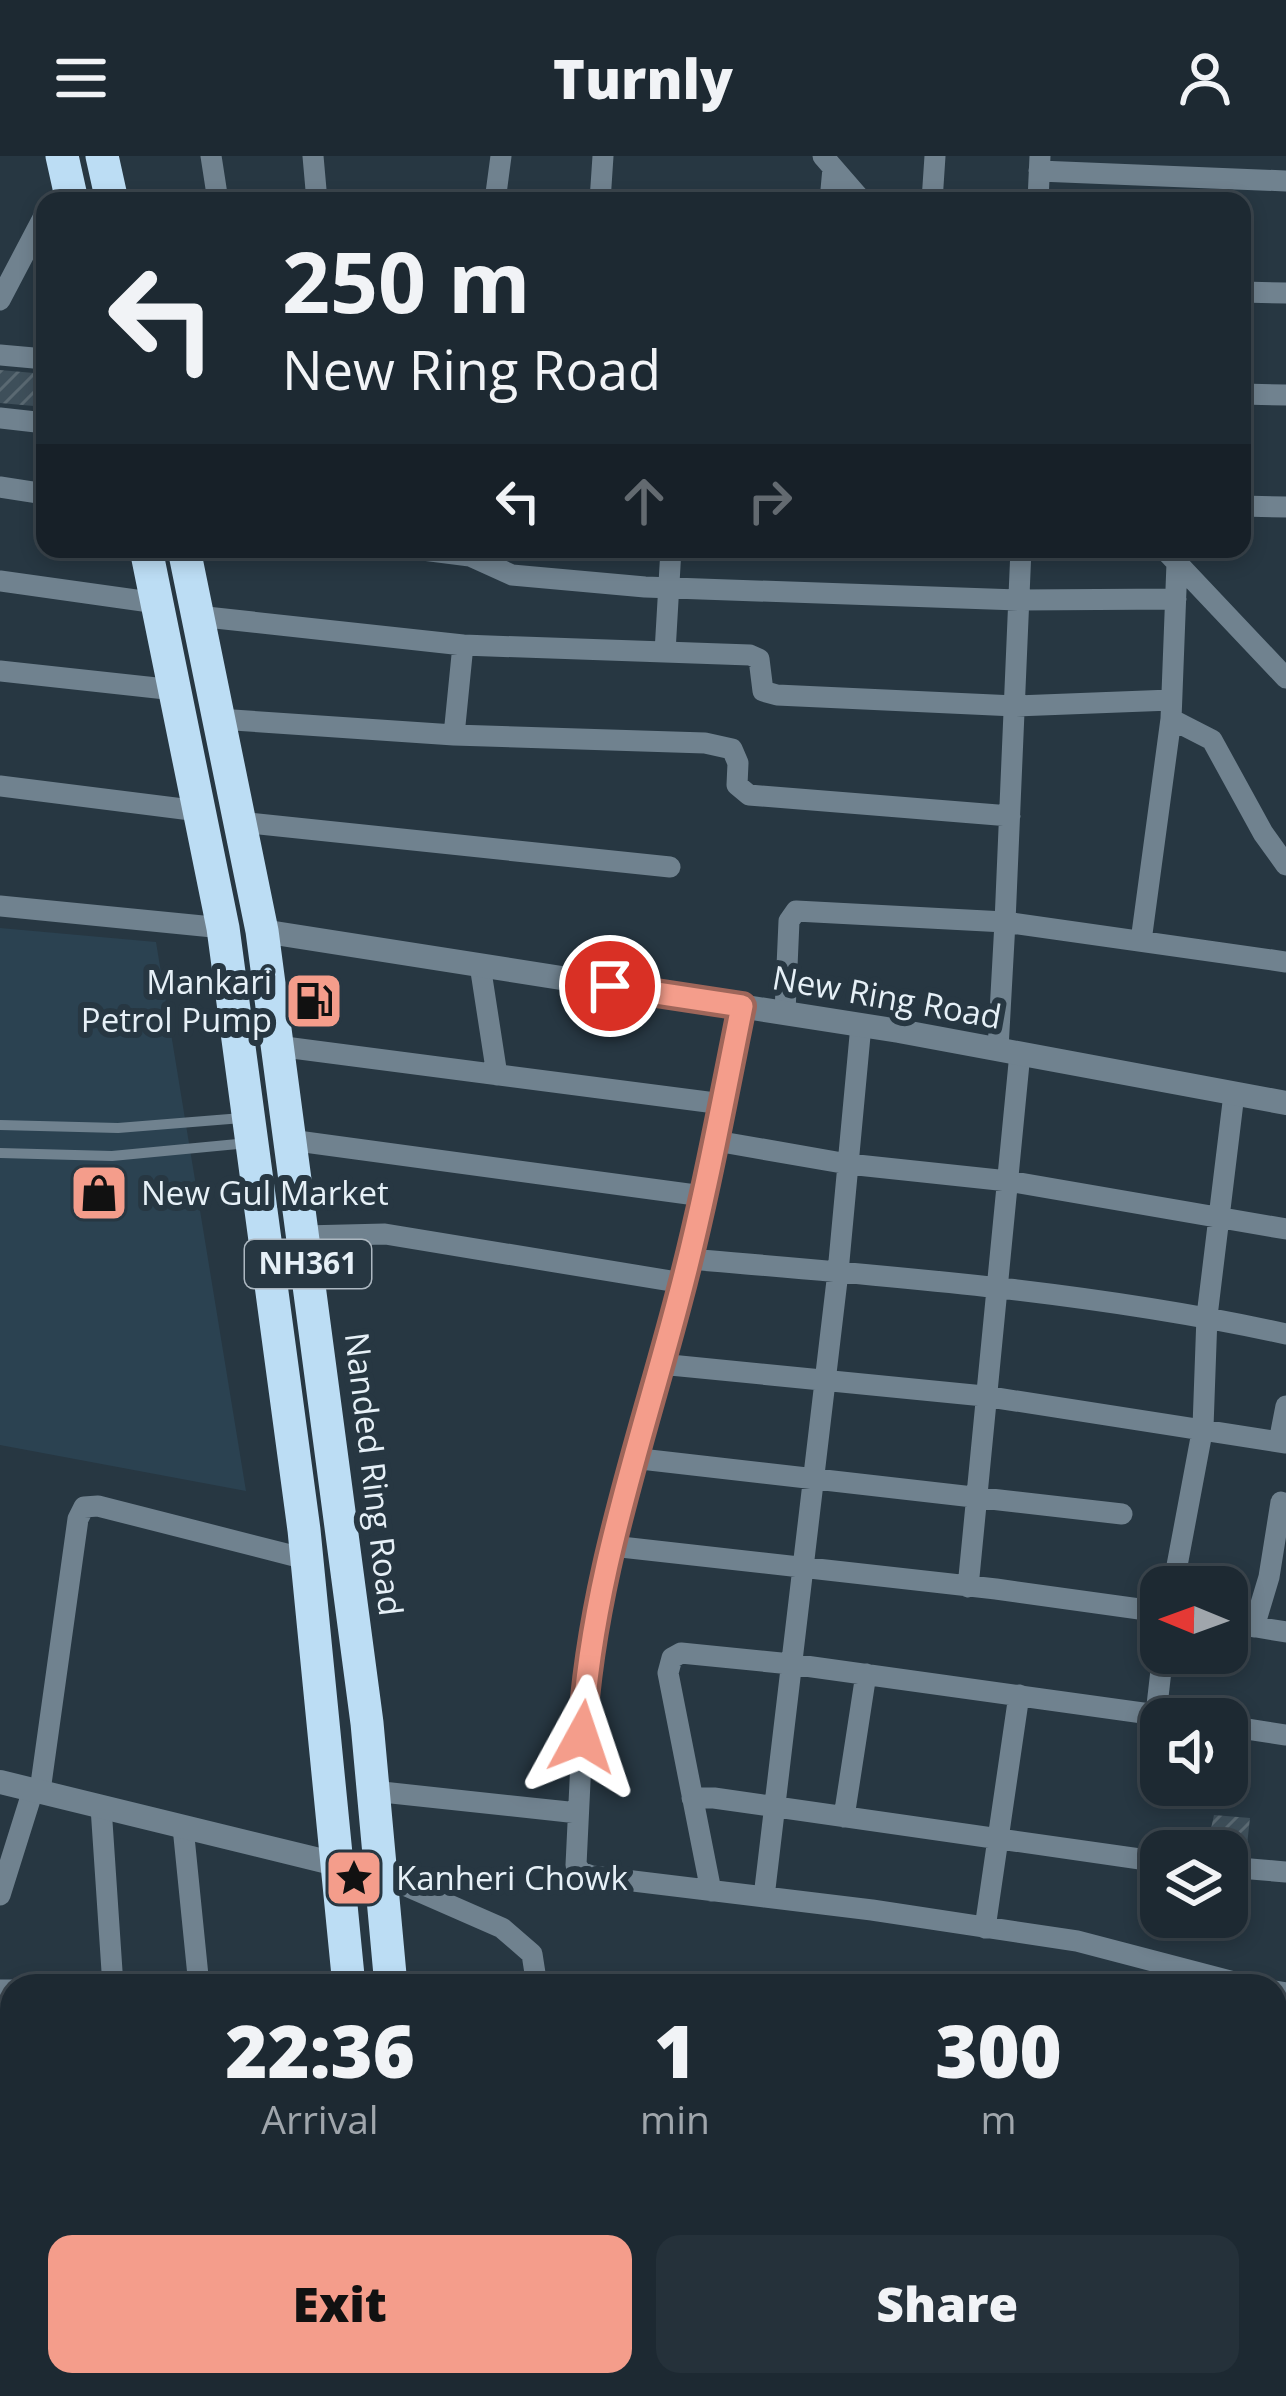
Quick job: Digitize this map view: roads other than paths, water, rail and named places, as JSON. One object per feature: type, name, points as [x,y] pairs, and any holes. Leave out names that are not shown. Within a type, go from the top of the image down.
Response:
[{"type":"highway","points":[[102,156],[110,192]]},
{"type":"highway","name":"NH361","points":[[148,558],[223,928],[306,1558],[348,1974]]},
{"type":"highway","name":"Nanded Ring Road","points":[[186,558],[262,931],[374,1791],[390,1974]]},
{"type":"street","points":[[211,156],[217,192]]},
{"type":"street","points":[[313,156],[316,192]]},
{"type":"street","points":[[496,192],[501,156]]},
{"type":"street","points":[[601,192],[603,156]]},
{"type":"street","points":[[933,192],[935,156]]},
{"type":"street","points":[[828,162],[830,192]]},
{"type":"street","points":[[828,162],[854,192]]},
{"type":"street","points":[[1040,164],[1286,181]]},
{"type":"street","points":[[0,300],[36,231]]},
{"type":"street","points":[[1251,292],[1286,293]]},
{"type":"street","points":[[0,355],[36,358]]},
{"type":"street","points":[[1251,394],[1286,395]]},
{"type":"street","points":[[0,418],[36,422]]},
{"type":"street","points":[[0,487],[36,493]]},
{"type":"street","points":[[1251,506],[1286,507]]},
{"type":"street","points":[[474,558],[512,575],[668,588],[1019,600],[1176,599]]},
{"type":"street","points":[[665,652],[670,558]]},
{"type":"street","points":[[968,1587],[1008,1181],[1005,922],[1021,558]]},
{"type":"street","points":[[1141,941],[1171,710],[1176,599],[1170,558]]},
{"type":"street","points":[[1172,558],[1286,678]]},
{"type":"street","points":[[0,581],[157,603]]},
{"type":"street","points":[[197,616],[463,645],[757,657],[760,684],[767,694],[1171,710],[1212,740],[1286,866]]},
{"type":"street","points":[[454,734],[463,645]]},
{"type":"street","points":[[0,671],[175,690]]},
{"type":"street","points":[[218,719],[726,746],[736,755],[737,785],[748,795],[1010,816]]},
{"type":"street","points":[[0,786],[199,811]]},
{"type":"street","points":[[239,822],[670,867]]},
{"type":"street","points":[[0,906],[223,928]]},
{"type":"street","points":[[785,1012],[789,921],[796,911],[1005,922],[1286,962]]},
{"type":"street","name":"New Ring Road","points":[[262,931],[860,1024],[1286,1103]]},
{"type":"street","points":[[480,965],[496,1075]]},
{"type":"street","points":[[742,1006],[689,1259],[612,1546],[584,1699],[576,1865],[580,1872],[1077,1941],[1183,1974]]},
{"type":"street","points":[[764,1897],[838,1272],[860,1024]]},
{"type":"street","points":[[278,1046],[723,1104]]},
{"type":"street","points":[[1177,1566],[1203,1427],[1207,1316],[1234,1094]]},
{"type":"street","points":[[290,1140],[704,1196]]},
{"type":"street","points":[[716,1141],[848,1164],[1008,1181],[1286,1229]]},
{"type":"street","points":[[304,1236],[385,1234],[683,1283]]},
{"type":"street","points":[[689,1259],[996,1288],[1207,1316],[1286,1334]]},
{"type":"street","points":[[660,1364],[984,1396],[1283,1442],[1286,1406]]},
{"type":"street","points":[[632,1458],[1122,1514]]},
{"type":"street","points":[[1254,1627],[1269,1576],[1281,1502]]},
{"type":"street","points":[[0,1895],[36,1791],[78,1519],[84,1507],[98,1506],[306,1558]]},
{"type":"street","points":[[612,1546],[1140,1609]]},
{"type":"street","points":[[1248,1626],[1286,1632]]},
{"type":"street","points":[[711,1891],[670,1687],[672,1658],[681,1653],[1140,1712]]},
{"type":"street","points":[[844,1817],[866,1674]]},
{"type":"street","points":[[985,1928],[1019,1695]]},
{"type":"street","points":[[1248,1730],[1286,1736]]},
{"type":"street","points":[[0,1782],[381,1875],[502,1928],[532,1954],[535,1974]]},
{"type":"street","points":[[374,1791],[578,1813]]},
{"type":"street","points":[[692,1798],[1140,1859]]},
{"type":"street","points":[[101,1807],[111,1974]]},
{"type":"street","points":[[183,1827],[198,1974]]},
{"type":"street","points":[[1248,1869],[1286,1872]]},
{"type":"lane","points":[[0,1125],[250,1130]]},
{"type":"lane","points":[[0,1153],[112,1156],[250,1130]]},
{"type":"place","name":"Mankari Petrol Pump","points":[[314,1001]]},
{"type":"place","name":"New Gul Market","points":[[99,1193]]},
{"type":"place","name":"Kanheri Chowk","points":[[354,1878]]}]
